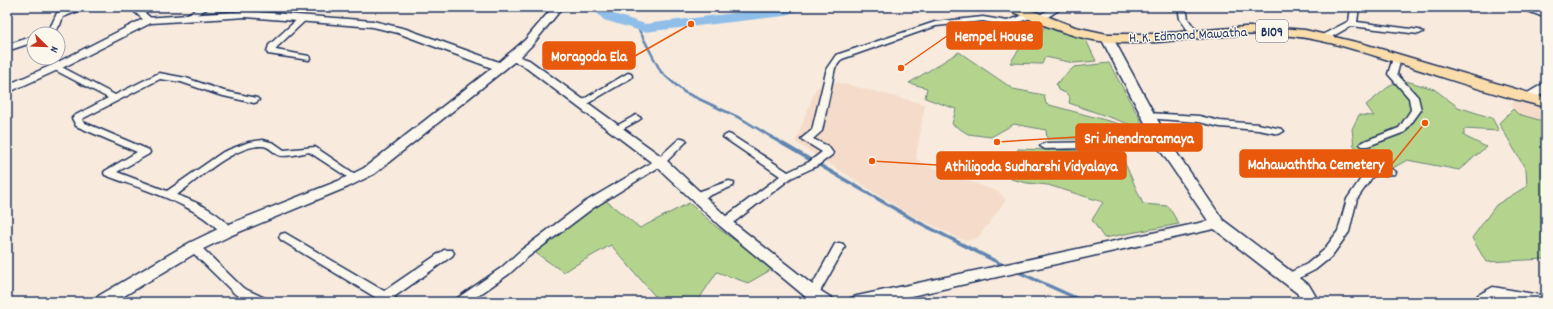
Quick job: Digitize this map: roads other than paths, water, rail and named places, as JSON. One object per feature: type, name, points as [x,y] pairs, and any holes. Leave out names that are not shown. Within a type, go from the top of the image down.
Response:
[{"type":"main road","name":"H. K. Edmond Mawatha","points":[[1012,7],[1035,17],[1107,38],[1161,37],[1194,33],[1251,31],[1290,32],[1325,37],[1358,45],[1528,98]]},
{"type":"main road","points":[[1107,38],[1163,144],[1218,224],[1289,278],[1303,290],[1311,302]]},
{"type":"main road","name":"B109","points":[[1528,98],[1546,103]]},
{"type":"street","points":[[55,26],[60,15],[84,7]]},
{"type":"street","points":[[133,7],[149,20]]},
{"type":"street","points":[[186,17],[206,7]]},
{"type":"street","points":[[101,302],[194,247],[227,231],[301,202],[370,171],[512,58],[529,42],[558,7]]},
{"type":"street","points":[[760,7],[774,7]]},
{"type":"street","points":[[725,223],[788,176],[817,160],[828,152],[806,139],[816,131],[831,68],[839,57],[935,24],[983,19],[1008,24],[1035,17],[1059,7]]},
{"type":"street","points":[[1182,7],[1184,19],[1194,33]]},
{"type":"street","points":[[1351,24],[1353,22],[1355,7]]},
{"type":"street","points":[[1522,7],[1546,16]]},
{"type":"street","points":[[7,88],[56,67],[122,32],[149,20],[246,14],[373,24],[402,30],[429,42],[493,63],[499,68]]},
{"type":"street","points":[[304,18],[272,47],[271,52],[306,58]]},
{"type":"street","points":[[1325,37],[1351,24],[1419,32]]},
{"type":"street","points":[[7,48],[26,42]]},
{"type":"street","points":[[512,58],[525,62],[660,162],[725,223],[813,294],[826,302]]},
{"type":"street","points":[[1365,144],[1402,130],[1416,110],[1413,97],[1392,74],[1397,58]]},
{"type":"street","points":[[56,67],[114,98]]},
{"type":"street","points":[[227,231],[215,219],[191,204],[109,172],[145,152],[79,124],[77,118],[159,76],[183,80],[222,93],[254,100]]},
{"type":"street","points":[[582,103],[628,76]]},
{"type":"street","points":[[1528,98],[1546,86]]},
{"type":"street","points":[[1148,116],[1199,119],[1220,124],[1279,130]]},
{"type":"street","points":[[616,129],[636,118]]},
{"type":"street","points":[[728,137],[788,176]]},
{"type":"street","points":[[460,302],[505,271],[524,254],[589,205],[660,162],[682,141]]},
{"type":"street","points":[[168,196],[232,150],[262,143],[272,146],[282,153],[311,148],[356,178]]},
{"type":"street","points":[[1045,146],[1163,144]]},
{"type":"street","points":[[1289,278],[1311,267],[1327,254],[1343,232],[1352,199],[1370,173],[1391,172]]},
{"type":"street","points":[[696,197],[729,184]]},
{"type":"street","points":[[858,302],[1218,224]]},
{"type":"street","points":[[285,237],[389,300],[448,253]]},
{"type":"street","points":[[194,247],[239,291],[263,302]]},
{"type":"street","points":[[813,294],[839,247]]},
{"type":"street","points":[[1483,302],[1482,298],[1493,292],[1546,302]]},
{"type":"waterway","points":[[598,7],[609,17],[644,28],[784,12],[793,7]]},
{"type":"waterway","points":[[637,26],[661,72],[684,92],[742,119],[773,138]]},
{"type":"waterway","points":[[771,137],[916,221],[1005,266]]},
{"type":"waterway","points":[[1016,271],[1085,302]]},
{"type":"place","name":"Moragoda Ela","points":[[691,24]]},
{"type":"place","name":"Hempel House","points":[[901,68]]},
{"type":"place","name":"Mahawaththa Cemetery","points":[[1425,123]]},
{"type":"place","name":"Sri Jinendraramaya","points":[[997,142]]},
{"type":"place","name":"Athiligoda Sudharshi Vidyalaya","points":[[872,161]]}]
